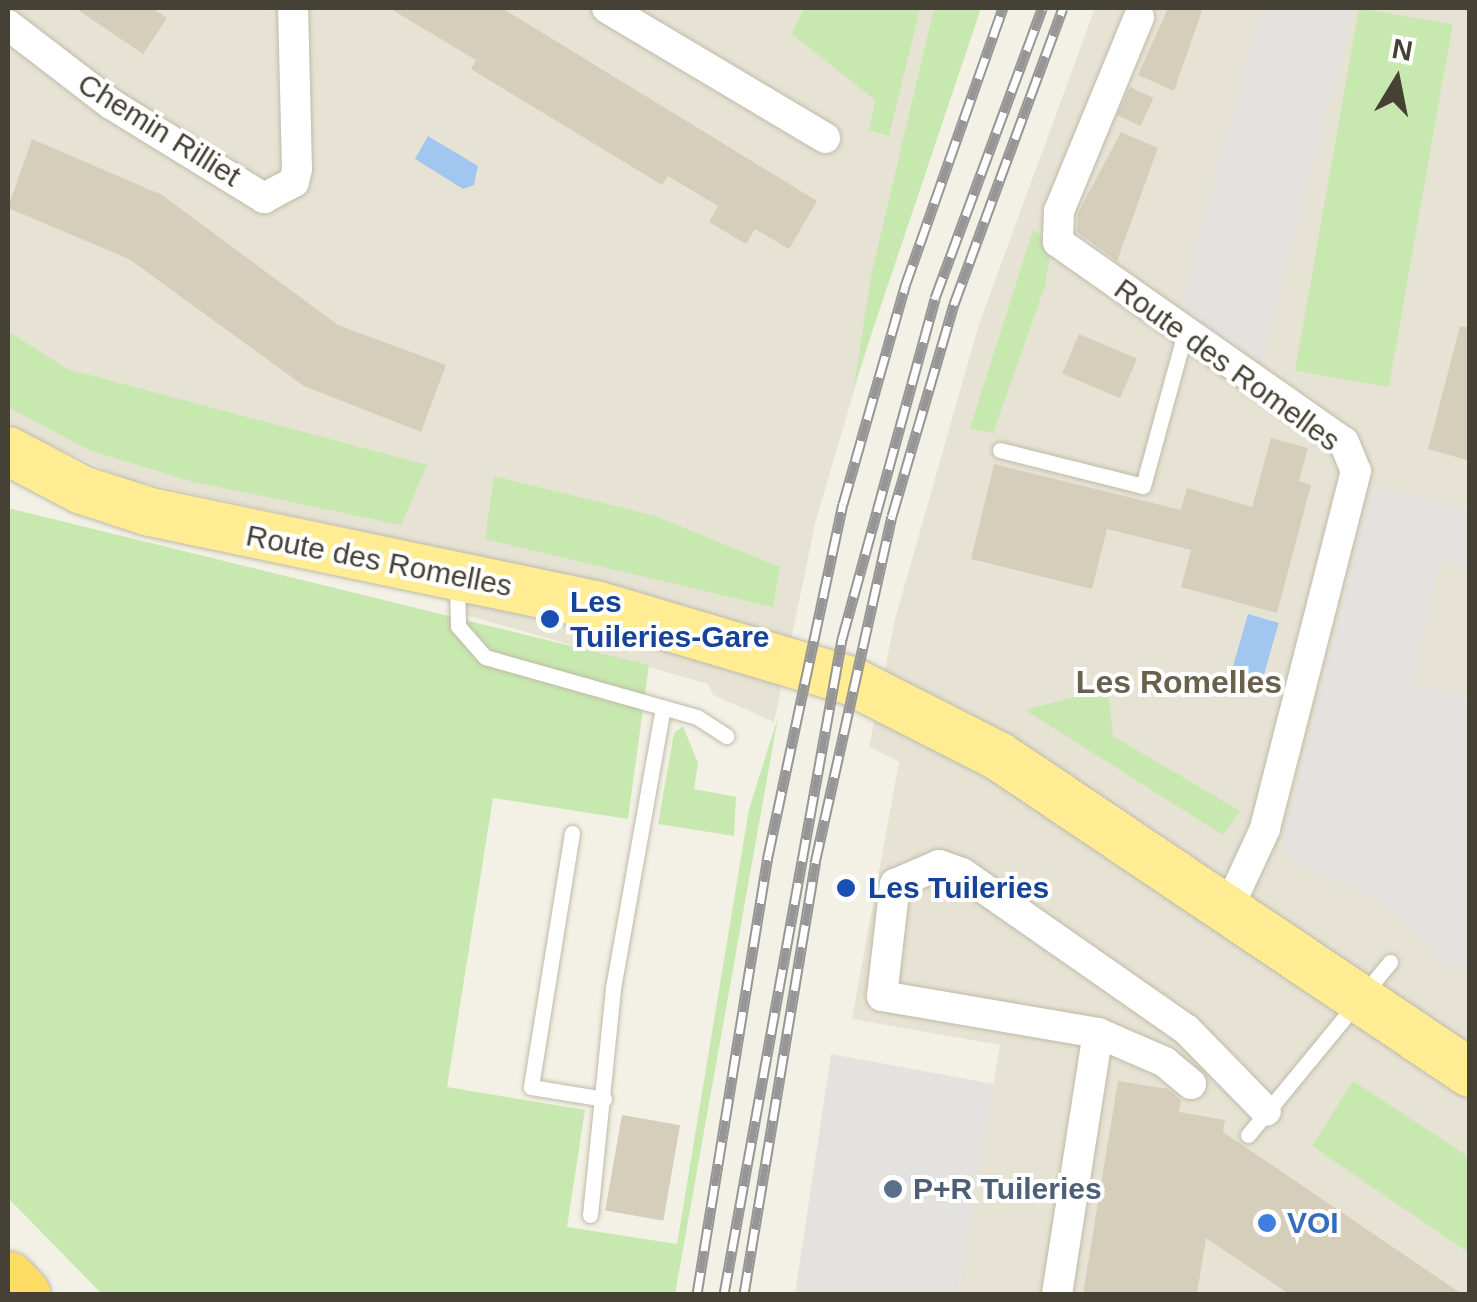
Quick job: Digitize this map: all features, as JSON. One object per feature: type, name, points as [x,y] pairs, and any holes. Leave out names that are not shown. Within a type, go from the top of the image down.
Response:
[{"type":"highway","points":[[8,1278],[22,1294]]},
{"type":"main road","name":"Route des Romelles","points":[[8,451],[82,490],[150,512],[457,575],[686,628],[886,696],[1000,757],[1470,1073]]},
{"type":"street","name":"Chemin Rilliet","points":[[8,25],[111,104],[264,198],[294,182],[292,8]]},
{"type":"street","points":[[607,8],[825,138]]},
{"type":"street","name":"Route des Romelles","points":[[1141,12],[1054,227],[1058,242],[1184,336],[1344,442],[1356,471],[1265,829],[1226,912]]},
{"type":"street","points":[[1191,1084],[1165,1062],[1098,1033],[882,996],[895,884],[939,865],[962,873],[1187,1030],[1257,1123]]},
{"type":"street","points":[[1057,1294],[1098,1033]]},
{"type":"lane","points":[[1000,450],[1143,486],[1184,336]]},
{"type":"lane","points":[[457,575],[458,626],[485,656],[703,719],[726,736]]},
{"type":"lane","points":[[590,1215],[613,988],[663,707]]},
{"type":"lane","points":[[572,833],[531,1086],[604,1099]]},
{"type":"lane","points":[[1257,1123],[1390,962]]},
{"type":"shaded area","points":[[8,8],[967,8],[816,520],[774,722],[713,695],[708,684],[462,614],[472,555],[127,479],[8,426]]},
{"type":"shaded area","points":[[1095,8],[1469,8],[1469,1294],[958,1294],[1000,1045],[852,1019],[899,762],[869,747],[895,619],[979,324]]},
{"type":"shaded area","points":[[1261,8],[1354,8],[1261,362],[1179,309]]},
{"type":"shaded area","points":[[1372,485],[1469,509],[1469,568],[1440,561],[1413,684],[1469,698],[1469,972],[1430,959],[1433,945],[1365,895],[1291,860],[1282,846]]},
{"type":"shaded area","name":"P+R Tuileries","points":[[831,1054],[994,1084],[958,1294],[795,1294]]},
{"type":"green space","points":[[804,8],[920,8],[889,136],[869,130],[875,100],[792,34]]},
{"type":"green space","points":[[934,8],[981,8],[854,386],[871,276]]},
{"type":"green space","points":[[1359,8],[1453,24],[1389,387],[1295,370]]},
{"type":"green space","points":[[1033,230],[1052,242],[1045,286],[993,433],[970,428]]},
{"type":"green space","points":[[8,331],[67,369],[427,465],[401,525],[190,481],[89,450],[8,407]]},
{"type":"green space","points":[[494,476],[655,516],[780,567],[773,607],[485,539]]},
{"type":"green space","points":[[8,508],[649,665],[628,819],[493,798],[447,1087],[585,1110],[567,1227],[677,1244],[749,809],[778,717],[675,1294],[102,1294],[8,1198]]},
{"type":"green space","points":[[1108,688],[1113,736],[1240,811],[1223,835],[1025,710]]},
{"type":"green space","points":[[683,726],[698,763],[694,789],[736,797],[734,836],[658,824],[674,733]]},
{"type":"green space","points":[[1353,1081],[1469,1157],[1469,1253],[1312,1146]]},
{"type":"water","points":[[428,136],[478,166],[474,185],[463,189],[415,159]]},
{"type":"water","points":[[1248,614],[1279,623],[1263,678],[1232,669]]},
{"type":"building","points":[[75,8],[152,8],[167,18],[143,54]]},
{"type":"building","points":[[389,8],[502,8],[817,201],[789,249],[755,229],[746,244],[709,222],[718,206],[668,176],[662,185],[471,69],[476,60]]},
{"type":"building","points":[[1168,8],[1203,8],[1174,91],[1138,75]]},
{"type":"building","points":[[1130,87],[1154,98],[1140,126],[1117,115]]},
{"type":"building","points":[[1121,132],[1158,148],[1117,261],[1077,232],[1078,213]]},
{"type":"building","points":[[32,139],[162,195],[338,325],[446,365],[421,432],[304,386],[129,259],[8,208]]},
{"type":"building","points":[[1460,326],[1470,328],[1470,461],[1428,449]]},
{"type":"building","points":[[1079,334],[1137,359],[1120,398],[1062,374]]},
{"type":"building","points":[[1271,438],[1308,448],[1299,481],[1311,485],[1277,613],[1181,587],[1191,550],[1107,529],[1092,589],[971,559],[994,464],[1181,510],[1187,488],[1252,507]]},
{"type":"building","points":[[1118,1081],[1168,1089],[1181,1100],[1179,1112],[1225,1120],[1223,1132],[1462,1294],[1289,1294],[1206,1238],[1197,1294],[1083,1294]]},
{"type":"building","points":[[622,1115],[680,1125],[663,1221],[605,1211]]},
{"type":"railway","points":[[697,1294],[768,856],[843,504],[905,286],[1003,8]]},
{"type":"railway","points":[[724,1294],[842,639],[935,298],[1042,8]]},
{"type":"railway","points":[[744,1294],[815,863],[892,516],[954,304],[1063,8]]},
{"type":"place","name":"Les Tuileries-Gare","points":[[550,619]]},
{"type":"place","name":"Les Tuileries","points":[[846,888]]},
{"type":"place","name":"P+R Tuileries","points":[[893,1189]]},
{"type":"place","name":"VOI","points":[[1267,1223]]},
{"type":"district","name":"Les Romelles","points":[[1179,682]]}]
